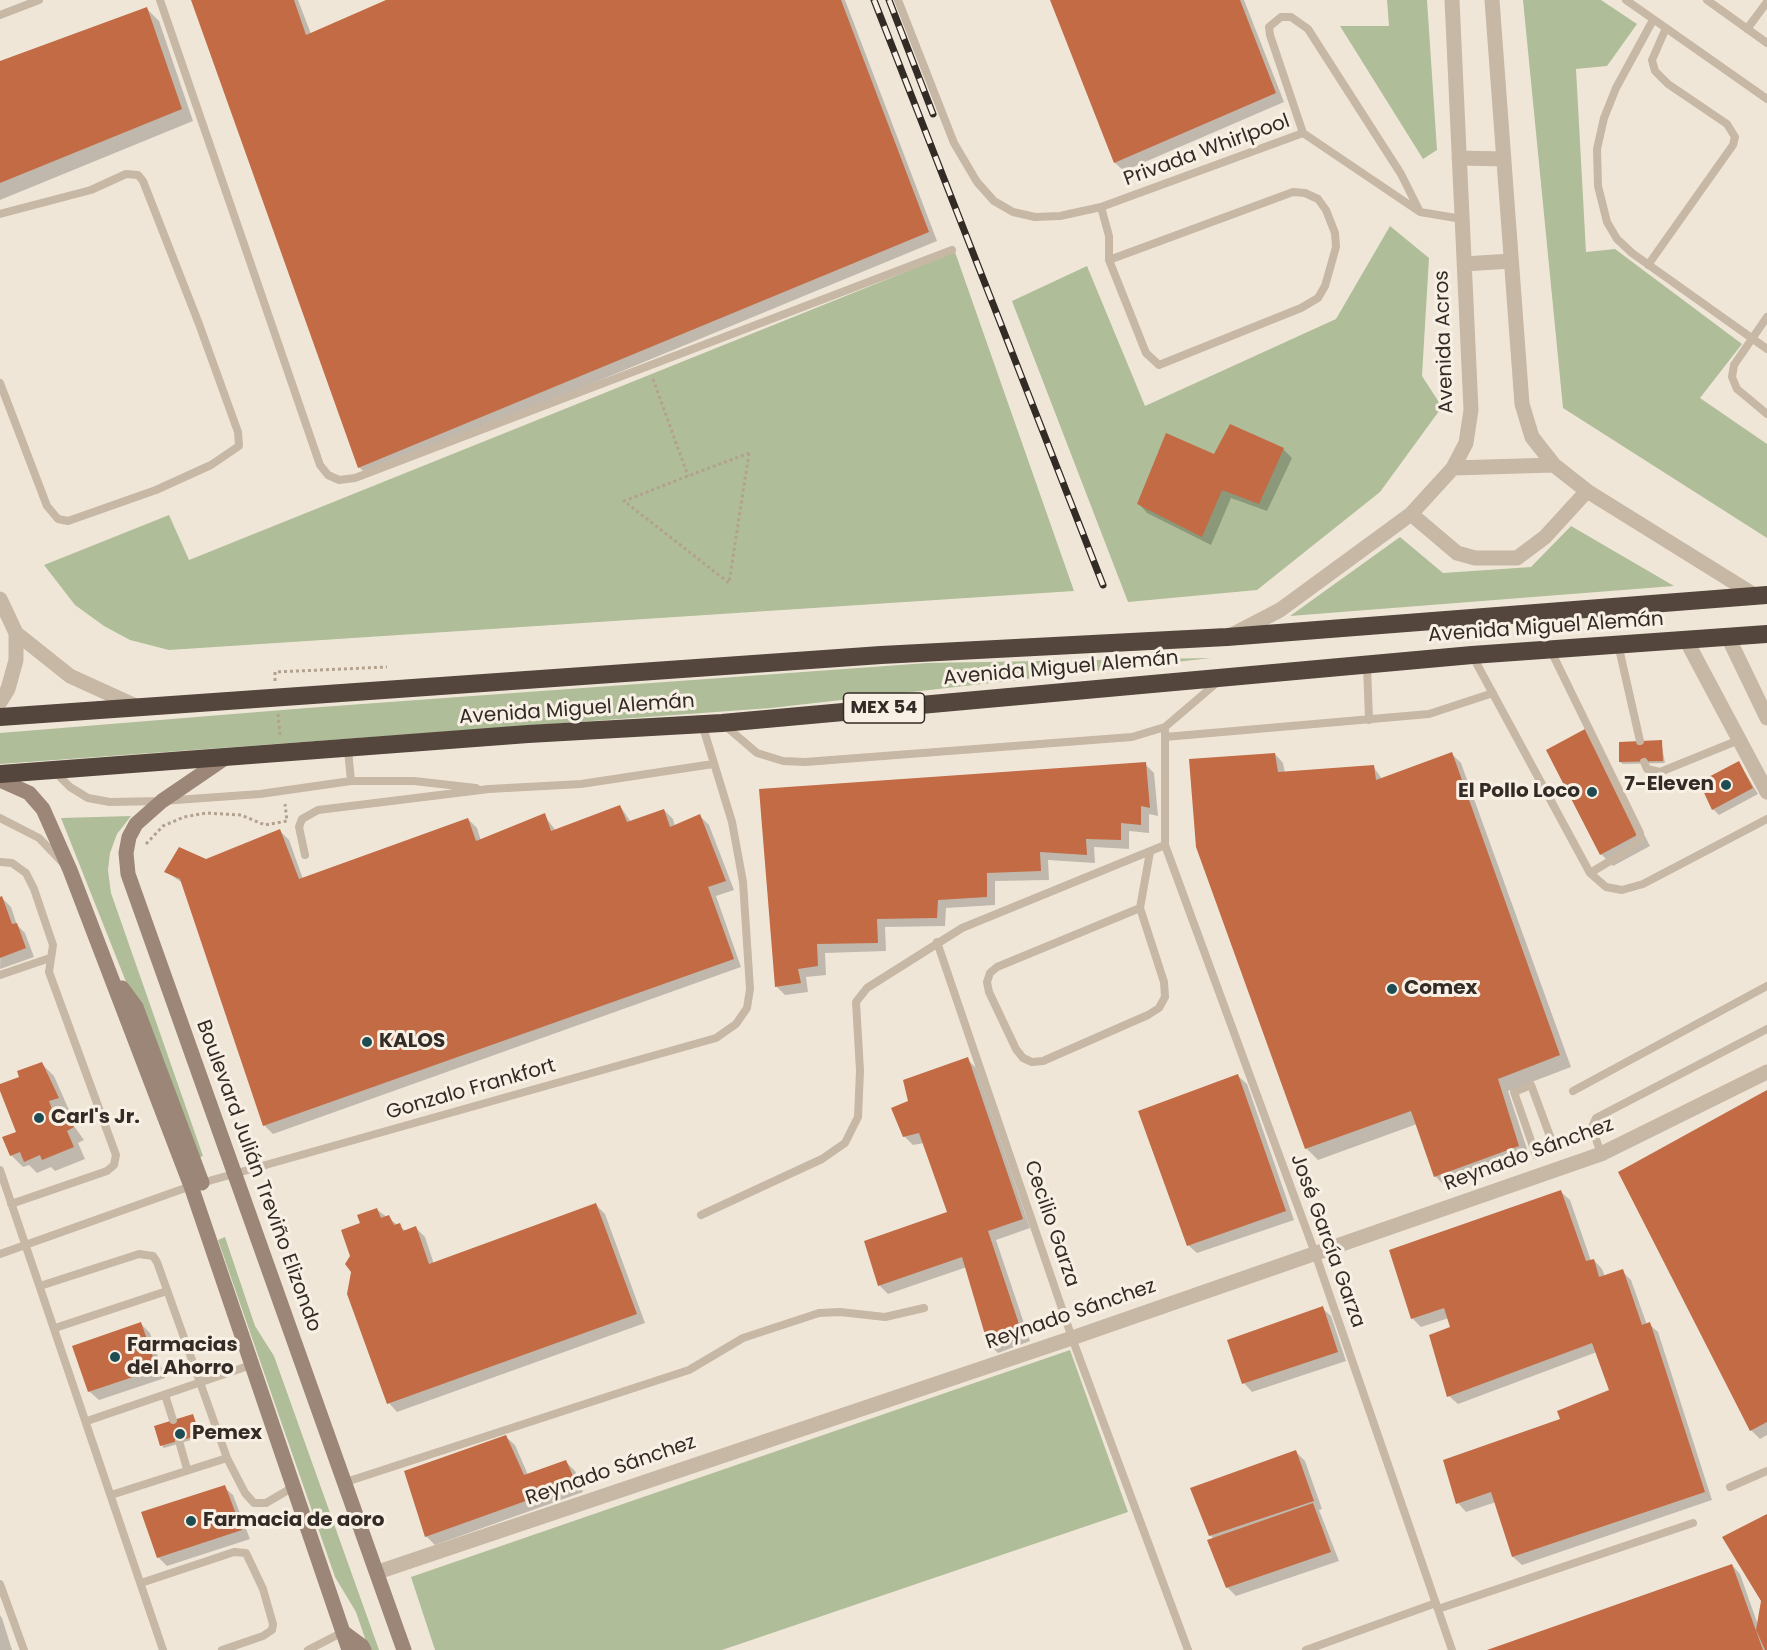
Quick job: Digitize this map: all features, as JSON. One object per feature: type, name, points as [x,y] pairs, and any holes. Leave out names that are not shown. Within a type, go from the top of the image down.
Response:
[{"type":"highway","name":"Avenida Miguel Alemán","points":[[0,717],[870,656],[1227,637],[1761,595]]},
{"type":"highway","name":"Avenida Miguel Alemán","points":[[0,774],[228,756],[348,750],[528,734],[722,723],[1472,655],[1767,634]]},
{"type":"main road","name":"Boulevard Julián Treviño Elizondo","points":[[228,756],[144,815],[129,837],[126,853],[128,874],[231,1174],[346,1482],[404,1650]]},
{"type":"main road","points":[[0,780],[29,792],[43,809],[70,870],[196,1184],[349,1650]]},
{"type":"main road","points":[[343,1632],[363,1646],[364,1650]]},
{"type":"street","name":"Avenida Acros","points":[[1227,637],[1280,610],[1411,514],[1453,468],[1466,443],[1471,410],[1452,0]]},
{"type":"street","points":[[1492,0],[1522,404],[1532,437],[1554,465],[1587,491],[1761,595]]},
{"type":"street","points":[[1459,158],[1504,159]]},
{"type":"street","points":[[1464,264],[1511,261]]},
{"type":"street","points":[[1453,468],[1554,465]]},
{"type":"street","points":[[1411,514],[1457,553],[1475,558],[1517,558],[1545,537],[1587,491]]},
{"type":"street","points":[[0,601],[16,633],[70,676],[139,708]]},
{"type":"street","points":[[0,702],[13,675],[16,633]]},
{"type":"street","points":[[1728,637],[1767,718]]},
{"type":"street","points":[[1686,640],[1767,792]]},
{"type":"street","name":"Reynado Sánchez","points":[[378,1572],[1072,1338],[1601,1154],[1767,1072]]},
{"type":"lane","points":[[0,15],[39,0]]},
{"type":"lane","points":[[160,0],[320,465],[328,475],[339,480],[355,478],[952,250]]},
{"type":"lane","name":"Privada Whirlpool","points":[[898,0],[954,143],[977,182],[993,201],[1013,212],[1035,217],[1060,216],[1101,207],[1303,133],[1420,212],[1462,219]]},
{"type":"lane","points":[[1626,0],[1767,99]]},
{"type":"lane","points":[[1707,0],[1767,43]]},
{"type":"lane","points":[[1747,29],[1767,2]]},
{"type":"lane","points":[[1303,133],[1270,35],[1273,21],[1281,17],[1291,16],[1308,29],[1401,174],[1420,212]]},
{"type":"lane","points":[[1653,20],[1616,88],[1604,118],[1597,149],[1598,186],[1607,222],[1617,239],[1648,265],[1767,350]]},
{"type":"lane","points":[[1648,265],[1732,145],[1735,137],[1727,124],[1668,84],[1656,71],[1652,60],[1666,28]]},
{"type":"lane","points":[[0,214],[91,190],[126,174],[138,175],[143,181],[199,324],[238,432],[239,446],[211,465],[167,485],[68,521],[58,519],[47,506],[0,383]]},
{"type":"lane","points":[[1101,207],[1109,236],[1109,260],[1146,353],[1159,365],[1301,308],[1317,298],[1325,286],[1336,247],[1335,233],[1326,210],[1317,199],[1305,193],[1293,192],[1109,260]]},
{"type":"lane","points":[[1767,317],[1734,365],[1732,377],[1737,389],[1767,414]]},
{"type":"lane","points":[[1618,644],[1640,741]]},
{"type":"lane","points":[[1550,649],[1640,833],[1640,839],[1630,849],[1590,873]]},
{"type":"lane","points":[[1472,655],[1590,873],[1606,887],[1622,890],[1643,884],[1767,819]]},
{"type":"lane","points":[[1367,664],[1369,720]]},
{"type":"lane","points":[[1165,732],[1223,677]]},
{"type":"lane","points":[[722,723],[757,753],[783,761],[805,762],[1132,738],[1165,732],[1369,720],[1428,714],[1493,693]]},
{"type":"lane","points":[[305,855],[299,827],[302,819],[308,813],[489,789],[580,784],[713,764],[702,724]]},
{"type":"lane","name":"José García Garza","points":[[1165,732],[1165,845],[1315,1252],[1452,1650]]},
{"type":"lane","points":[[1644,762],[1647,769],[1660,772],[1739,740]]},
{"type":"lane","points":[[348,750],[351,781]]},
{"type":"lane","name":"Gonzalo Frankfort","points":[[0,1254],[196,1184],[716,1038],[736,1024],[747,1008],[750,989],[743,882],[732,822],[713,764]]},
{"type":"lane","points":[[53,770],[70,787],[88,798],[110,802],[260,794],[351,781],[414,781],[489,789]]},
{"type":"lane","points":[[0,818],[39,838],[70,870]]},
{"type":"lane","points":[[701,1215],[822,1159],[845,1143],[858,1117],[860,1071],[856,1002],[867,988],[962,928],[1165,845]]},
{"type":"lane","points":[[1140,908],[997,967],[990,973],[987,982],[989,992],[1016,1049],[1023,1058],[1032,1062],[1043,1060],[1160,1008],[1165,997],[1164,982],[1140,908],[1150,852]]},
{"type":"lane","points":[[0,862],[12,863],[27,873],[53,945],[49,972],[53,985],[116,1155],[114,1165],[107,1171],[11,1203]]},
{"type":"lane","name":"Cecilio Garza","points":[[937,942],[1072,1338],[1188,1650]]},
{"type":"lane","points":[[0,975],[50,958]]},
{"type":"lane","points":[[1572,1091],[1767,986]]},
{"type":"lane","points":[[1601,1154],[1592,1127],[1596,1118],[1767,1029]]},
{"type":"lane","points":[[1531,1085],[1554,1147],[1545,1151],[1536,1155],[1514,1092],[1531,1085]]},
{"type":"lane","points":[[1545,1151],[1551,1171]]},
{"type":"lane","points":[[0,1170],[163,1650]]},
{"type":"lane","points":[[40,1286],[146,1254],[153,1256],[227,1458],[245,1493],[254,1503],[266,1503],[295,1486]]},
{"type":"lane","points":[[55,1328],[167,1291]]},
{"type":"lane","points":[[346,1482],[689,1370],[743,1338],[819,1313],[840,1312],[885,1317],[924,1308]]},
{"type":"lane","points":[[87,1421],[254,1364]]},
{"type":"lane","points":[[165,1395],[173,1420]]},
{"type":"lane","points":[[179,1441],[187,1469]]},
{"type":"lane","points":[[111,1495],[227,1458]]},
{"type":"lane","points":[[1730,1487],[1767,1471]]},
{"type":"lane","points":[[1306,1650],[1693,1523]]},
{"type":"lane","points":[[141,1583],[234,1552],[246,1553],[263,1589],[273,1624],[272,1630],[263,1636],[222,1650]]},
{"type":"lane","points":[[0,1584],[24,1650]]},
{"type":"lane","points":[[308,1650],[343,1632]]},
{"type":"path","points":[[648,366],[688,476]]},
{"type":"path","points":[[749,453],[729,583],[624,501],[688,476],[749,453]]},
{"type":"path","points":[[274,672],[387,666]]},
{"type":"path","points":[[144,850],[146,843],[163,826],[184,817],[226,813],[241,815],[265,825],[287,821]]},
{"type":"green space","points":[[1387,0],[1427,0],[1437,150],[1423,159],[1340,26],[1389,26]]},
{"type":"green space","points":[[1523,0],[1601,0],[1637,24],[1607,66],[1576,69],[1586,252],[1615,249],[1742,344],[1700,398],[1767,444],[1767,538],[1563,408]]},
{"type":"green space","points":[[1390,226],[1429,258],[1422,376],[1442,407],[1380,492],[1257,590],[1128,602],[1012,301],[1087,266],[1145,406],[1336,319]]},
{"type":"green space","points":[[955,252],[1074,591],[169,650],[130,640],[104,626],[75,605],[44,565],[169,515],[189,560]]},
{"type":"green space","points":[[1571,526],[1674,586],[1290,616],[1400,537],[1443,573],[1531,567]]},
{"type":"green space","points":[[1211,658],[771,708],[0,764],[0,733],[307,708],[927,663]]},
{"type":"green space","points":[[131,816],[117,834],[110,853],[108,870],[111,893],[203,1156],[198,1158],[164,1060],[136,1007],[61,818]]},
{"type":"green space","points":[[225,1237],[255,1326],[274,1356],[379,1650],[369,1650],[356,1612],[335,1577],[218,1240]]},
{"type":"green space","points":[[1070,1350],[1128,1512],[722,1650],[435,1650],[411,1577]]},
{"type":"building","points":[[191,0],[294,0],[306,35],[386,0],[841,0],[929,232],[358,468]]},
{"type":"building","points":[[1050,0],[1240,0],[1276,93],[1114,163]]},
{"type":"building","points":[[147,7],[182,109],[0,183],[0,61]]},
{"type":"building","points":[[1230,424],[1284,448],[1259,504],[1222,490],[1202,537],[1137,504],[1166,433],[1214,454]]},
{"type":"building","name":"El Pollo Loco","points":[[1585,729],[1639,834],[1600,855],[1546,750]]},
{"type":"building","points":[[1662,740],[1663,761],[1619,762],[1619,742]]},
{"type":"building","name":"Comex","points":[[1452,752],[1560,1055],[1498,1079],[1519,1146],[1434,1177],[1411,1111],[1305,1149],[1196,847],[1189,759],[1275,753],[1278,772],[1374,765],[1376,780]]},
{"type":"building","name":"7-Eleven","points":[[1739,761],[1753,788],[1712,810],[1699,782]]},
{"type":"building","points":[[1146,762],[1150,808],[1141,806],[1141,825],[1121,823],[1121,840],[1086,839],[1087,855],[1040,852],[1041,871],[987,873],[987,897],[938,900],[937,918],[877,919],[878,943],[817,944],[818,966],[798,969],[801,983],[775,987],[759,789]]},
{"type":"building","name":"KALOS","points":[[620,805],[627,822],[664,809],[670,827],[700,814],[726,881],[708,887],[734,959],[263,1126],[180,879],[164,872],[179,847],[206,859],[280,829],[299,879],[468,818],[476,841],[545,813],[551,831]]},
{"type":"building","points":[[2,896],[12,924],[17,923],[26,948],[0,958],[0,897]]},
{"type":"building","points":[[968,1057],[1023,1219],[988,1231],[1022,1333],[988,1345],[962,1257],[878,1286],[864,1241],[947,1212],[919,1133],[903,1137],[891,1108],[908,1101],[903,1080]]},
{"type":"building","name":"Carl's Jr.","points":[[42,1062],[59,1098],[49,1101],[52,1109],[60,1106],[74,1127],[67,1131],[74,1147],[42,1160],[40,1155],[24,1162],[20,1152],[10,1156],[2,1137],[16,1132],[0,1091],[0,1084],[19,1077],[17,1071]]},
{"type":"building","points":[[1238,1074],[1286,1211],[1187,1246],[1138,1111]]},
{"type":"building","points":[[1767,1090],[1767,1422],[1750,1431],[1618,1172]]},
{"type":"building","points":[[1561,1190],[1586,1261],[1594,1259],[1599,1277],[1623,1269],[1642,1325],[1650,1322],[1705,1492],[1512,1557],[1491,1492],[1456,1504],[1443,1460],[1560,1419],[1557,1411],[1609,1390],[1592,1343],[1447,1397],[1429,1335],[1450,1327],[1444,1308],[1411,1319],[1389,1250]]},
{"type":"building","points":[[596,1203],[637,1314],[387,1404],[347,1294],[351,1272],[345,1264],[350,1256],[341,1230],[360,1223],[357,1215],[377,1208],[381,1218],[389,1215],[394,1225],[400,1223],[403,1231],[416,1226],[429,1264]]},
{"type":"building","points":[[1323,1306],[1338,1352],[1242,1384],[1227,1340]]},
{"type":"building","name":"Farmacias del Ahorro","points":[[141,1322],[157,1369],[88,1392],[72,1346]]},
{"type":"building","points":[[193,1414],[200,1435],[160,1446],[154,1426]]},
{"type":"building","points":[[506,1435],[524,1475],[566,1460],[576,1483],[425,1537],[404,1471]]},
{"type":"building","points":[[1296,1450],[1314,1501],[1209,1536],[1190,1488]]},
{"type":"building","name":"Farmacia de aoro","points":[[225,1485],[242,1530],[157,1558],[141,1512]]},
{"type":"building","points":[[1313,1503],[1331,1552],[1226,1588],[1207,1540]]},
{"type":"building","points":[[1767,1514],[1767,1650],[1765,1650],[1756,1630],[1761,1601],[1722,1537]]},
{"type":"building","points":[[1732,1564],[1763,1650],[1487,1650]]},
{"type":"railway","points":[[874,0],[1103,585]]},
{"type":"railway","points":[[889,0],[933,114]]},
{"type":"place","name":"7-Eleven","points":[[1726,785]]},
{"type":"place","name":"El Pollo Loco","points":[[1592,792]]},
{"type":"place","name":"Comex","points":[[1392,989]]},
{"type":"place","name":"KALOS","points":[[367,1042]]},
{"type":"place","name":"Carl's Jr.","points":[[39,1118]]},
{"type":"place","name":"Farmacias del Ahorro","points":[[115,1357]]},
{"type":"place","name":"Pemex","points":[[180,1434]]},
{"type":"place","name":"Farmacia de aoro","points":[[191,1521]]}]
